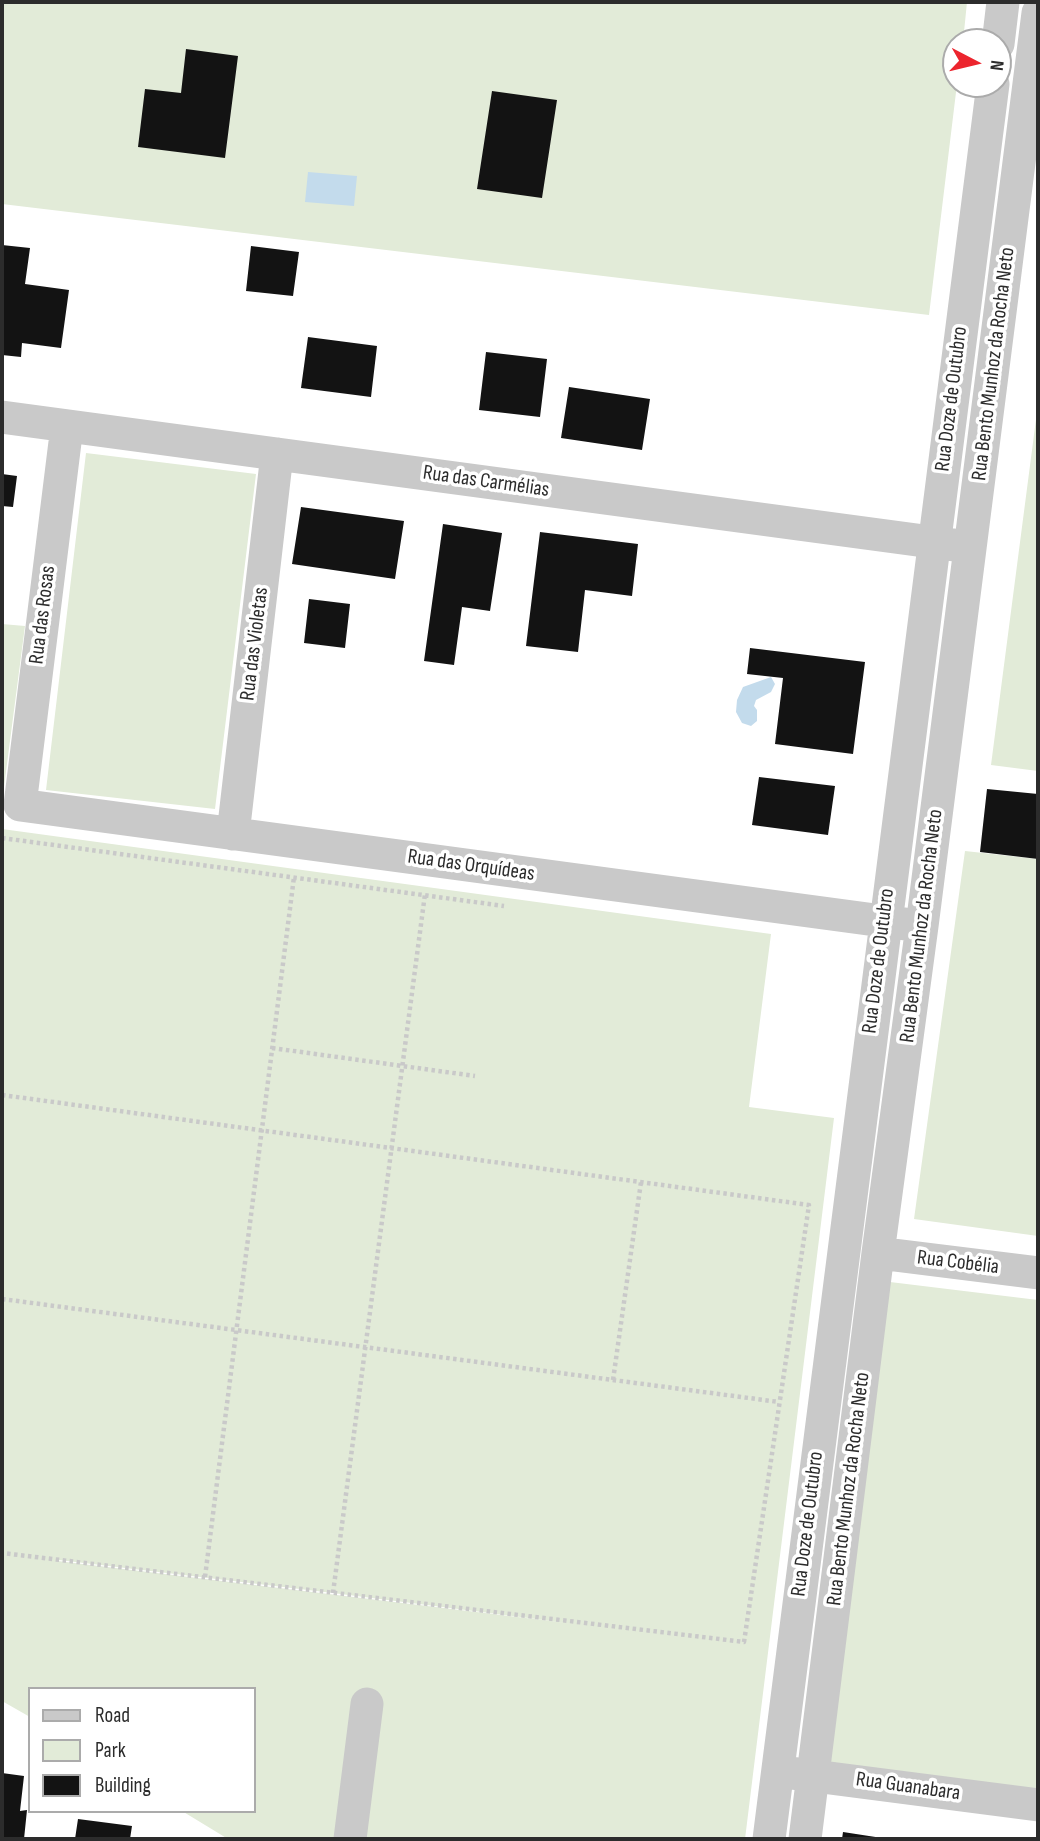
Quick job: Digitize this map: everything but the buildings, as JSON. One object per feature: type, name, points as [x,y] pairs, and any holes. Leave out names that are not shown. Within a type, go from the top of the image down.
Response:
[{"type":"street","points":[[1000,28],[1003,2]]},
{"type":"street","name":"Rua Bento Munhoz da Rocha Neto","points":[[805,1839],[1038,13]]},
{"type":"street","name":"Rua Doze de Outubro","points":[[768,1839],[991,98]]},
{"type":"street","name":"Rua das Carmélias","points":[[2,417],[970,547]]},
{"type":"street","name":"Rua das Rosas","points":[[20,805],[67,426]]},
{"type":"street","name":"Rua das Violetas","points":[[233,834],[277,454]]},
{"type":"street","name":"Rua das Orquídeas","points":[[20,805],[922,926]]},
{"type":"street","name":"Rua Cobélia","points":[[878,1253],[1038,1273]]},
{"type":"street","points":[[350,1839],[367,1704]]},
{"type":"street","name":"Rua Guanabara","points":[[777,1771],[1038,1805]]},
{"type":"path","points":[[2,838],[505,906]]},
{"type":"path","points":[[205,1577],[294,877]]},
{"type":"path","points":[[333,1592],[425,894]]},
{"type":"path","points":[[272,1048],[475,1076]]},
{"type":"path","points":[[2,1095],[808,1205],[744,1642],[2,1553]]},
{"type":"path","points":[[614,1380],[641,1182]]},
{"type":"path","points":[[2,1299],[779,1402]]},
{"type":"green space","points":[[2,2],[967,2],[964,28],[942,28],[942,98],[955,98],[929,315],[2,204]]},
{"type":"green space","points":[[1038,404],[1038,771],[991,765]]},
{"type":"green space","points":[[86,453],[256,474],[215,809],[46,790]]},
{"type":"green space","points":[[2,624],[25,626],[2,802]]},
{"type":"green space","points":[[2,829],[771,934],[749,1107],[834,1118],[745,1839],[228,1839],[185,1813],[256,1813],[256,1687],[28,1687],[28,1716],[2,1701]],"holes":[[[58,1561],[333,1593],[575,1624]]]},
{"type":"green space","points":[[965,851],[1038,859],[1038,1236],[914,1219]]},
{"type":"green space","points":[[890,1282],[1038,1300],[1038,1792],[823,1767]]},
{"type":"water","points":[[308,172],[357,176],[354,206],[305,202]]},
{"type":"water","points":[[771,677],[775,684],[771,692],[756,700],[754,706],[757,710],[757,721],[751,726],[742,723],[736,712],[737,700],[743,687]]}]
